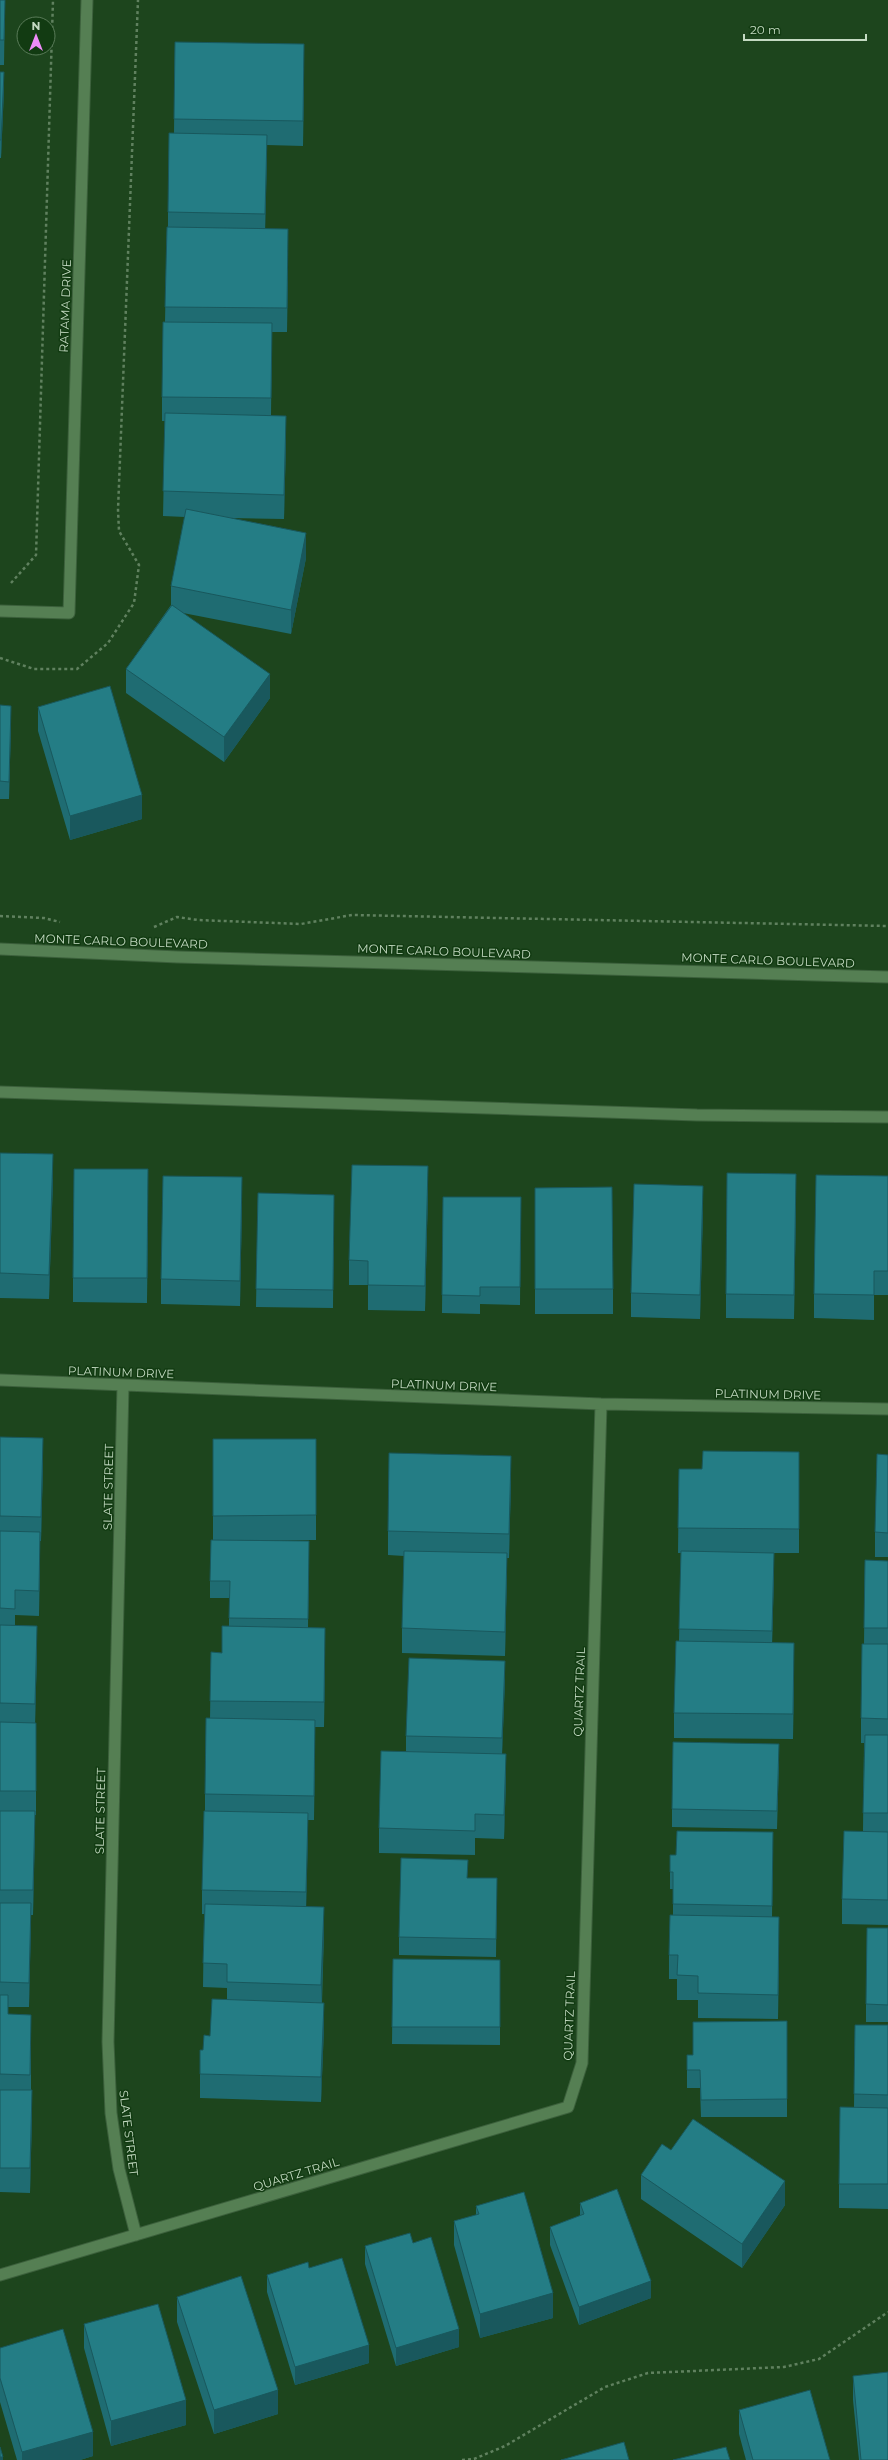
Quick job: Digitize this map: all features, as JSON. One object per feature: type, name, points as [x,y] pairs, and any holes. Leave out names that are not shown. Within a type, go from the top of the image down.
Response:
[{"type":"street","name":"RATAMA DRIVE","points":[[0,611],[69,613],[87,0]]},
{"type":"street","name":"MONTE CARLO BOULEVARD","points":[[0,949],[194,957],[888,977]]},
{"type":"street","points":[[0,1092],[697,1115],[888,1117]]},
{"type":"street","name":"PLATINUM DRIVE","points":[[0,1380],[601,1404],[888,1409]]},
{"type":"street","name":"SLATE STREET","points":[[123,1385],[108,2042],[111,2113],[119,2169],[136,2235]]},
{"type":"street","name":"QUARTZ TRAIL","points":[[0,2275],[568,2107],[582,2063],[601,1404]]},
{"type":"path","points":[[6,583],[12,583],[36,555],[53,0]]},
{"type":"path","points":[[0,658],[34,669],[77,669],[108,643],[134,603],[139,565],[119,531],[118,510],[138,0]]},
{"type":"path","points":[[149,929],[177,917],[198,920],[301,924],[352,915],[888,926]]},
{"type":"path","points":[[0,916],[44,918],[65,924]]},
{"type":"path","points":[[462,2460],[474,2459],[505,2446],[605,2387],[648,2373],[784,2367],[819,2359],[888,2312]]},
{"type":"building","points":[[0,0],[5,0],[4,40],[0,40]]},
{"type":"building","points":[[175,42],[304,44],[303,121],[174,119]]},
{"type":"building","points":[[0,72],[4,72],[1,140],[0,140]]},
{"type":"building","points":[[169,133],[267,135],[265,214],[168,212]]},
{"type":"building","points":[[167,227],[288,229],[287,308],[165,307]]},
{"type":"building","points":[[163,322],[272,323],[271,398],[162,397]]},
{"type":"building","points":[[165,413],[286,416],[284,495],[163,491]]},
{"type":"building","points":[[186,509],[306,533],[291,610],[171,586]]},
{"type":"building","points":[[172,605],[270,674],[224,737],[126,669]]},
{"type":"building","points":[[110,686],[142,795],[70,816],[38,707]]},
{"type":"building","points":[[0,705],[11,706],[9,782],[0,781]]},
{"type":"building","points":[[0,1153],[53,1154],[49,1275],[0,1273]]},
{"type":"building","points":[[352,1165],[428,1166],[425,1286],[368,1285],[368,1261],[349,1260]]},
{"type":"building","points":[[74,1169],[148,1169],[147,1278],[73,1278]]},
{"type":"building","points":[[727,1173],[796,1174],[794,1295],[726,1294]]},
{"type":"building","points":[[816,1175],[888,1176],[888,1271],[874,1271],[874,1295],[814,1294]]},
{"type":"building","points":[[163,1176],[242,1177],[240,1281],[161,1279]]},
{"type":"building","points":[[634,1184],[703,1186],[700,1295],[631,1293]]},
{"type":"building","points":[[612,1187],[613,1289],[535,1289],[535,1188]]},
{"type":"building","points":[[258,1193],[334,1195],[333,1290],[256,1289]]},
{"type":"building","points":[[443,1197],[521,1197],[520,1287],[480,1287],[480,1296],[442,1295]]},
{"type":"building","points":[[0,1437],[43,1438],[41,1517],[0,1516]]},
{"type":"building","points":[[213,1439],[316,1439],[316,1515],[213,1516]]},
{"type":"building","points":[[703,1451],[799,1452],[799,1529],[678,1528],[679,1469],[702,1469]]},
{"type":"building","points":[[389,1453],[511,1456],[509,1534],[388,1531]]},
{"type":"building","points":[[877,1454],[888,1455],[888,1533],[875,1532]]},
{"type":"building","points":[[0,1531],[40,1532],[39,1591],[15,1590],[15,1609],[0,1608]]},
{"type":"building","points":[[211,1540],[309,1541],[308,1619],[229,1618],[230,1581],[210,1581]]},
{"type":"building","points":[[404,1551],[507,1553],[505,1632],[402,1628]]},
{"type":"building","points":[[681,1551],[774,1553],[772,1631],[679,1629]]},
{"type":"building","points":[[865,1560],[888,1561],[888,1628],[864,1628]]},
{"type":"building","points":[[0,1625],[37,1626],[35,1704],[0,1703]]},
{"type":"building","points":[[222,1626],[325,1628],[324,1702],[210,1701],[211,1652],[222,1653]]},
{"type":"building","points":[[676,1641],[794,1643],[793,1714],[674,1713]]},
{"type":"building","points":[[862,1644],[888,1644],[888,1719],[861,1718]]},
{"type":"building","points":[[409,1658],[505,1661],[502,1738],[406,1736]]},
{"type":"building","points":[[206,1718],[315,1720],[314,1796],[205,1794]]},
{"type":"building","points":[[0,1722],[36,1723],[36,1791],[0,1791]]},
{"type":"building","points":[[865,1735],[888,1735],[888,1813],[863,1813]]},
{"type":"building","points":[[673,1742],[779,1744],[777,1811],[672,1809]]},
{"type":"building","points":[[381,1751],[506,1754],[504,1815],[475,1814],[475,1831],[379,1828]]},
{"type":"building","points":[[0,1811],[35,1811],[33,1890],[0,1890]]},
{"type":"building","points":[[204,1811],[308,1813],[306,1892],[202,1890]]},
{"type":"building","points":[[677,1831],[773,1832],[772,1906],[673,1904],[673,1872],[670,1872],[670,1855],[676,1855]]},
{"type":"building","points":[[844,1831],[888,1832],[888,1900],[842,1899]]},
{"type":"building","points":[[401,1858],[468,1860],[467,1878],[497,1878],[496,1939],[399,1937]]},
{"type":"building","points":[[0,1903],[31,1903],[29,1983],[0,1982]]},
{"type":"building","points":[[205,1904],[324,1907],[321,1985],[227,1982],[227,1964],[203,1963]]},
{"type":"building","points":[[670,1915],[779,1917],[778,1995],[698,1993],[698,1976],[677,1975],[678,1955],[669,1955]]},
{"type":"building","points":[[867,1928],[888,1928],[888,2005],[866,2004]]},
{"type":"building","points":[[393,1959],[500,1960],[500,2027],[392,2027]]},
{"type":"building","points":[[0,1995],[8,1995],[8,2014],[31,2015],[30,2075],[0,2074]]},
{"type":"building","points":[[212,1999],[324,2003],[321,2077],[200,2074],[200,2050],[203,2050],[204,2035],[210,2036]]},
{"type":"building","points":[[787,2021],[787,2099],[701,2100],[700,2070],[687,2070],[687,2055],[693,2055],[693,2022]]},
{"type":"building","points":[[855,2025],[888,2025],[888,2095],[854,2094]]},
{"type":"building","points":[[0,2090],[32,2090],[30,2168],[0,2168]]},
{"type":"building","points":[[840,2107],[888,2108],[888,2184],[839,2184]]},
{"type":"building","points":[[693,2119],[785,2181],[742,2244],[641,2175],[662,2144],[671,2150]]},
{"type":"building","points":[[617,2189],[651,2281],[579,2307],[550,2227],[584,2214],[580,2203]]},
{"type":"building","points":[[524,2192],[553,2293],[480,2314],[454,2221],[479,2214],[476,2206]]},
{"type":"building","points":[[410,2233],[413,2243],[431,2237],[459,2329],[396,2348],[365,2246]]},
{"type":"building","points":[[342,2258],[369,2345],[295,2367],[267,2275],[308,2262],[309,2268]]},
{"type":"building","points":[[241,2276],[278,2390],[214,2410],[177,2297]]},
{"type":"building","points":[[158,2304],[186,2400],[111,2421],[84,2324]]},
{"type":"building","points":[[63,2329],[93,2432],[22,2452],[0,2378],[0,2348]]},
{"type":"building","points":[[888,2372],[888,2460],[861,2460],[853,2376]]},
{"type":"building","points":[[810,2390],[830,2460],[753,2460],[739,2410]]},
{"type":"building","points":[[624,2442],[629,2460],[561,2460]]},
{"type":"building","points":[[0,2447],[3,2457],[0,2457]]},
{"type":"building","points":[[726,2447],[730,2460],[673,2460]]}]
